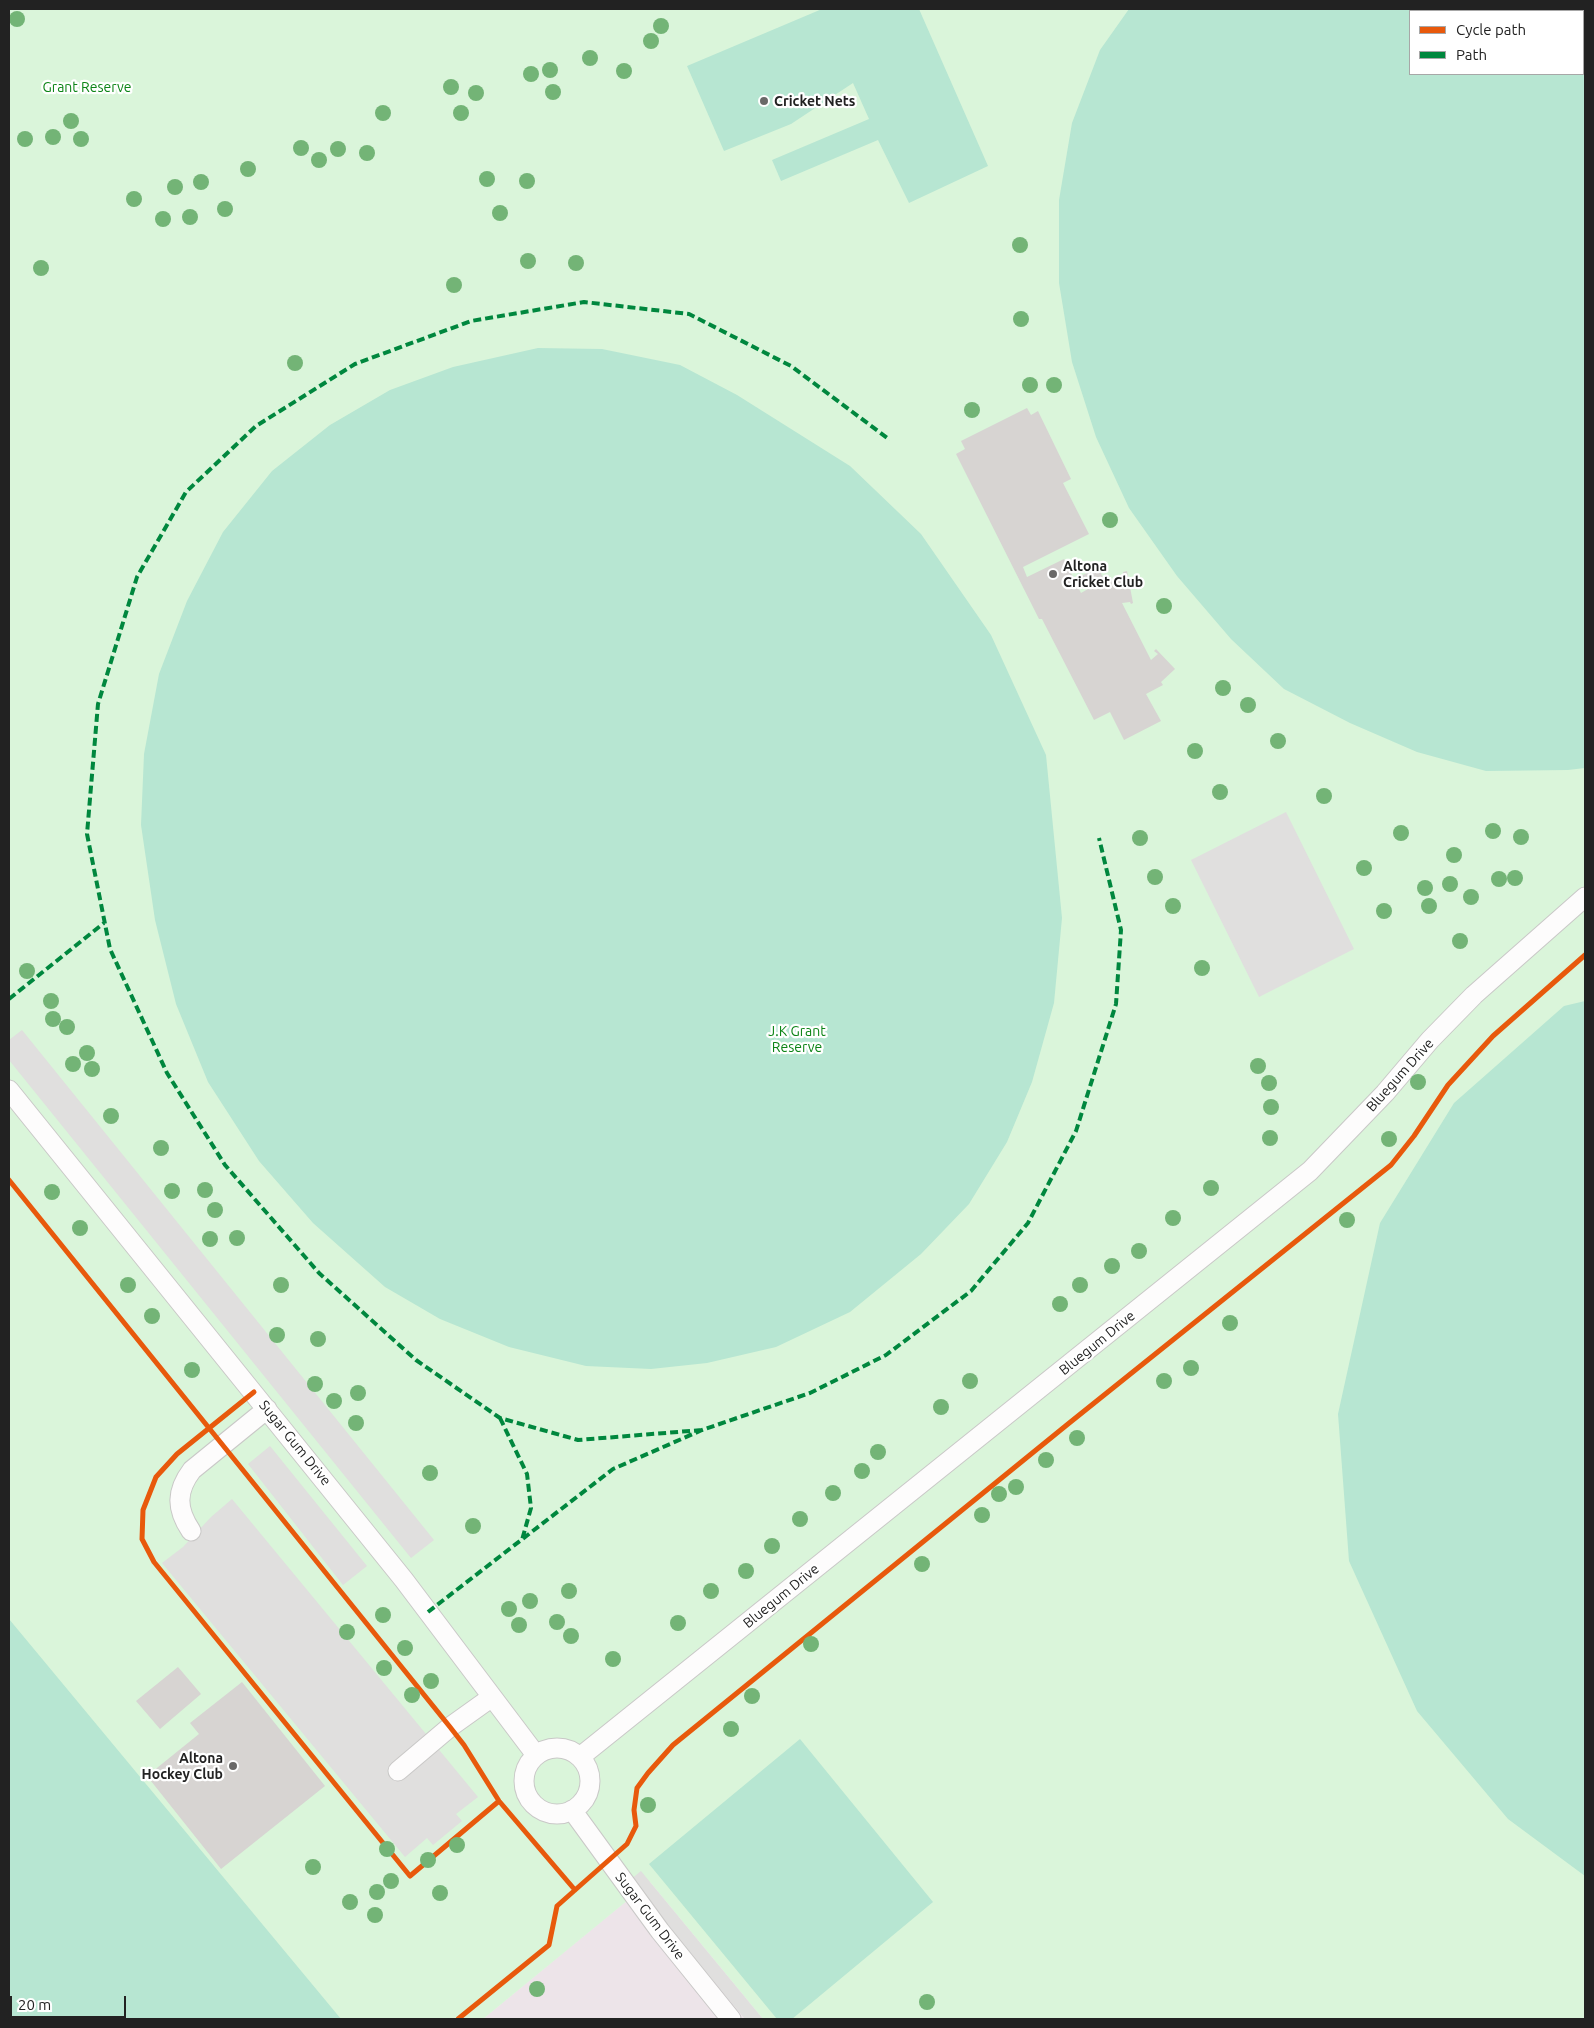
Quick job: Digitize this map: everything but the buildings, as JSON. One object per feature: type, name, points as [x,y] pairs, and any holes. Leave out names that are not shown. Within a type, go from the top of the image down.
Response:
[{"type":"lane","name":"Bluegum Drive","points":[[580,1757],[1310,1170],[1385,1093],[1430,1040],[1474,996],[1585,897]]},
{"type":"lane","name":"Sugar Gum Drive","points":[[9,1090],[398,1572],[536,1755]]},
{"type":"lane","points":[[191,1531],[180,1510],[180,1494],[184,1481],[192,1470],[267,1409]]},
{"type":"lane","points":[[398,1771],[450,1726],[492,1697]]},
{"type":"lane","points":[[550,1748],[567,1749],[580,1757],[588,1770],[589,1786],[584,1800],[572,1810],[560,1814],[548,1813],[537,1807],[529,1799],[524,1788],[524,1776],[528,1764],[536,1755],[550,1748]]},
{"type":"lane","name":"Sugar Gum Drive","points":[[572,1810],[660,1931],[731,2019]]},
{"type":"shaded area","points":[[1286,812],[1354,949],[1259,997],[1191,860]]},
{"type":"shaded area","points":[[22,1030],[434,1540],[411,1558],[9,1060],[9,1040]]},
{"type":"shaded area","points":[[270,1446],[367,1566],[343,1585],[248,1464]]},
{"type":"shaded area","points":[[232,1499],[478,1797],[456,1814],[462,1821],[433,1845],[427,1838],[405,1857],[162,1563],[183,1547],[211,1517]]},
{"type":"shaded area","points":[[641,1871],[763,2019],[745,2019],[630,1880]]},
{"type":"shaded area","points":[[650,1882],[763,2019],[483,2019],[586,1934]]},
{"type":"green space","name":"J.K Grant Reserve","points":[[9,9],[1585,9],[1585,2019],[763,2019],[650,1882],[483,2019],[9,2019]]},
{"type":"green space","name":"Cricket Nets","points":[[822,9],[919,9],[988,166],[909,203],[878,140],[781,181],[772,160],[869,119],[853,83],[791,124],[724,151],[687,66]]},
{"type":"green space","points":[[1129,9],[1585,9],[1585,768],[1486,771],[1417,752],[1350,723],[1284,689],[1231,639],[1177,576],[1129,508],[1096,437],[1072,362],[1059,283],[1059,200],[1072,123],[1100,50]]},
{"type":"green space","points":[[538,348],[602,349],[680,365],[737,395],[850,466],[921,534],[991,635],[1046,755],[1062,918],[1054,1003],[1032,1082],[1007,1142],[969,1204],[921,1254],[850,1312],[776,1347],[707,1363],[651,1369],[586,1366],[509,1347],[440,1319],[385,1287],[313,1223],[259,1161],[208,1082],[176,1004],[155,920],[141,825],[144,754],[159,674],[187,601],[223,532],[272,471],[330,425],[390,390],[453,367]]},
{"type":"green space","points":[[1585,1001],[1585,1876],[1508,1819],[1417,1711],[1349,1561],[1338,1414],[1380,1223],[1454,1103],[1564,1006]]},
{"type":"green space","points":[[9,1619],[341,2019],[9,2019]]},
{"type":"green space","points":[[800,1739],[933,1902],[792,2019],[777,2019],[649,1864]]},
{"type":"marked path","points":[[702,1430],[578,1440],[500,1418],[416,1360],[319,1273],[225,1165],[167,1073],[110,949],[87,834],[98,704],[137,577],[186,492],[256,426],[355,364],[471,321],[584,302],[689,314],[791,366],[890,440]]},
{"type":"marked path","points":[[428,1612],[613,1469],[702,1430],[810,1393],[886,1355],[971,1291],[1028,1223],[1076,1131],[1116,1004],[1121,930],[1099,838]]},
{"type":"marked path","points":[[9,999],[104,923]]},
{"type":"marked path","points":[[500,1418],[527,1474],[531,1508],[522,1540]]},
{"type":"cycle path","points":[[458,2019],[549,1945],[557,1906],[627,1844],[636,1826],[634,1810],[637,1788],[673,1745],[1391,1165],[1414,1136],[1448,1085],[1493,1036],[1585,955]]},
{"type":"cycle path","points":[[9,1180],[450,1727],[464,1745],[499,1801],[575,1890]]},
{"type":"cycle path","points":[[254,1392],[177,1454],[156,1477],[143,1510],[142,1539],[154,1562],[410,1876],[499,1801]]},
{"type":"place","name":"Cricket Nets","points":[[764,101]]},
{"type":"place","name":"Altona Cricket Club","points":[[1053,574]]},
{"type":"place","name":"Altona Hockey Club","points":[[233,1766]]},
{"type":"park label","name":"Grant Reserve","points":[[87,87]]}]
